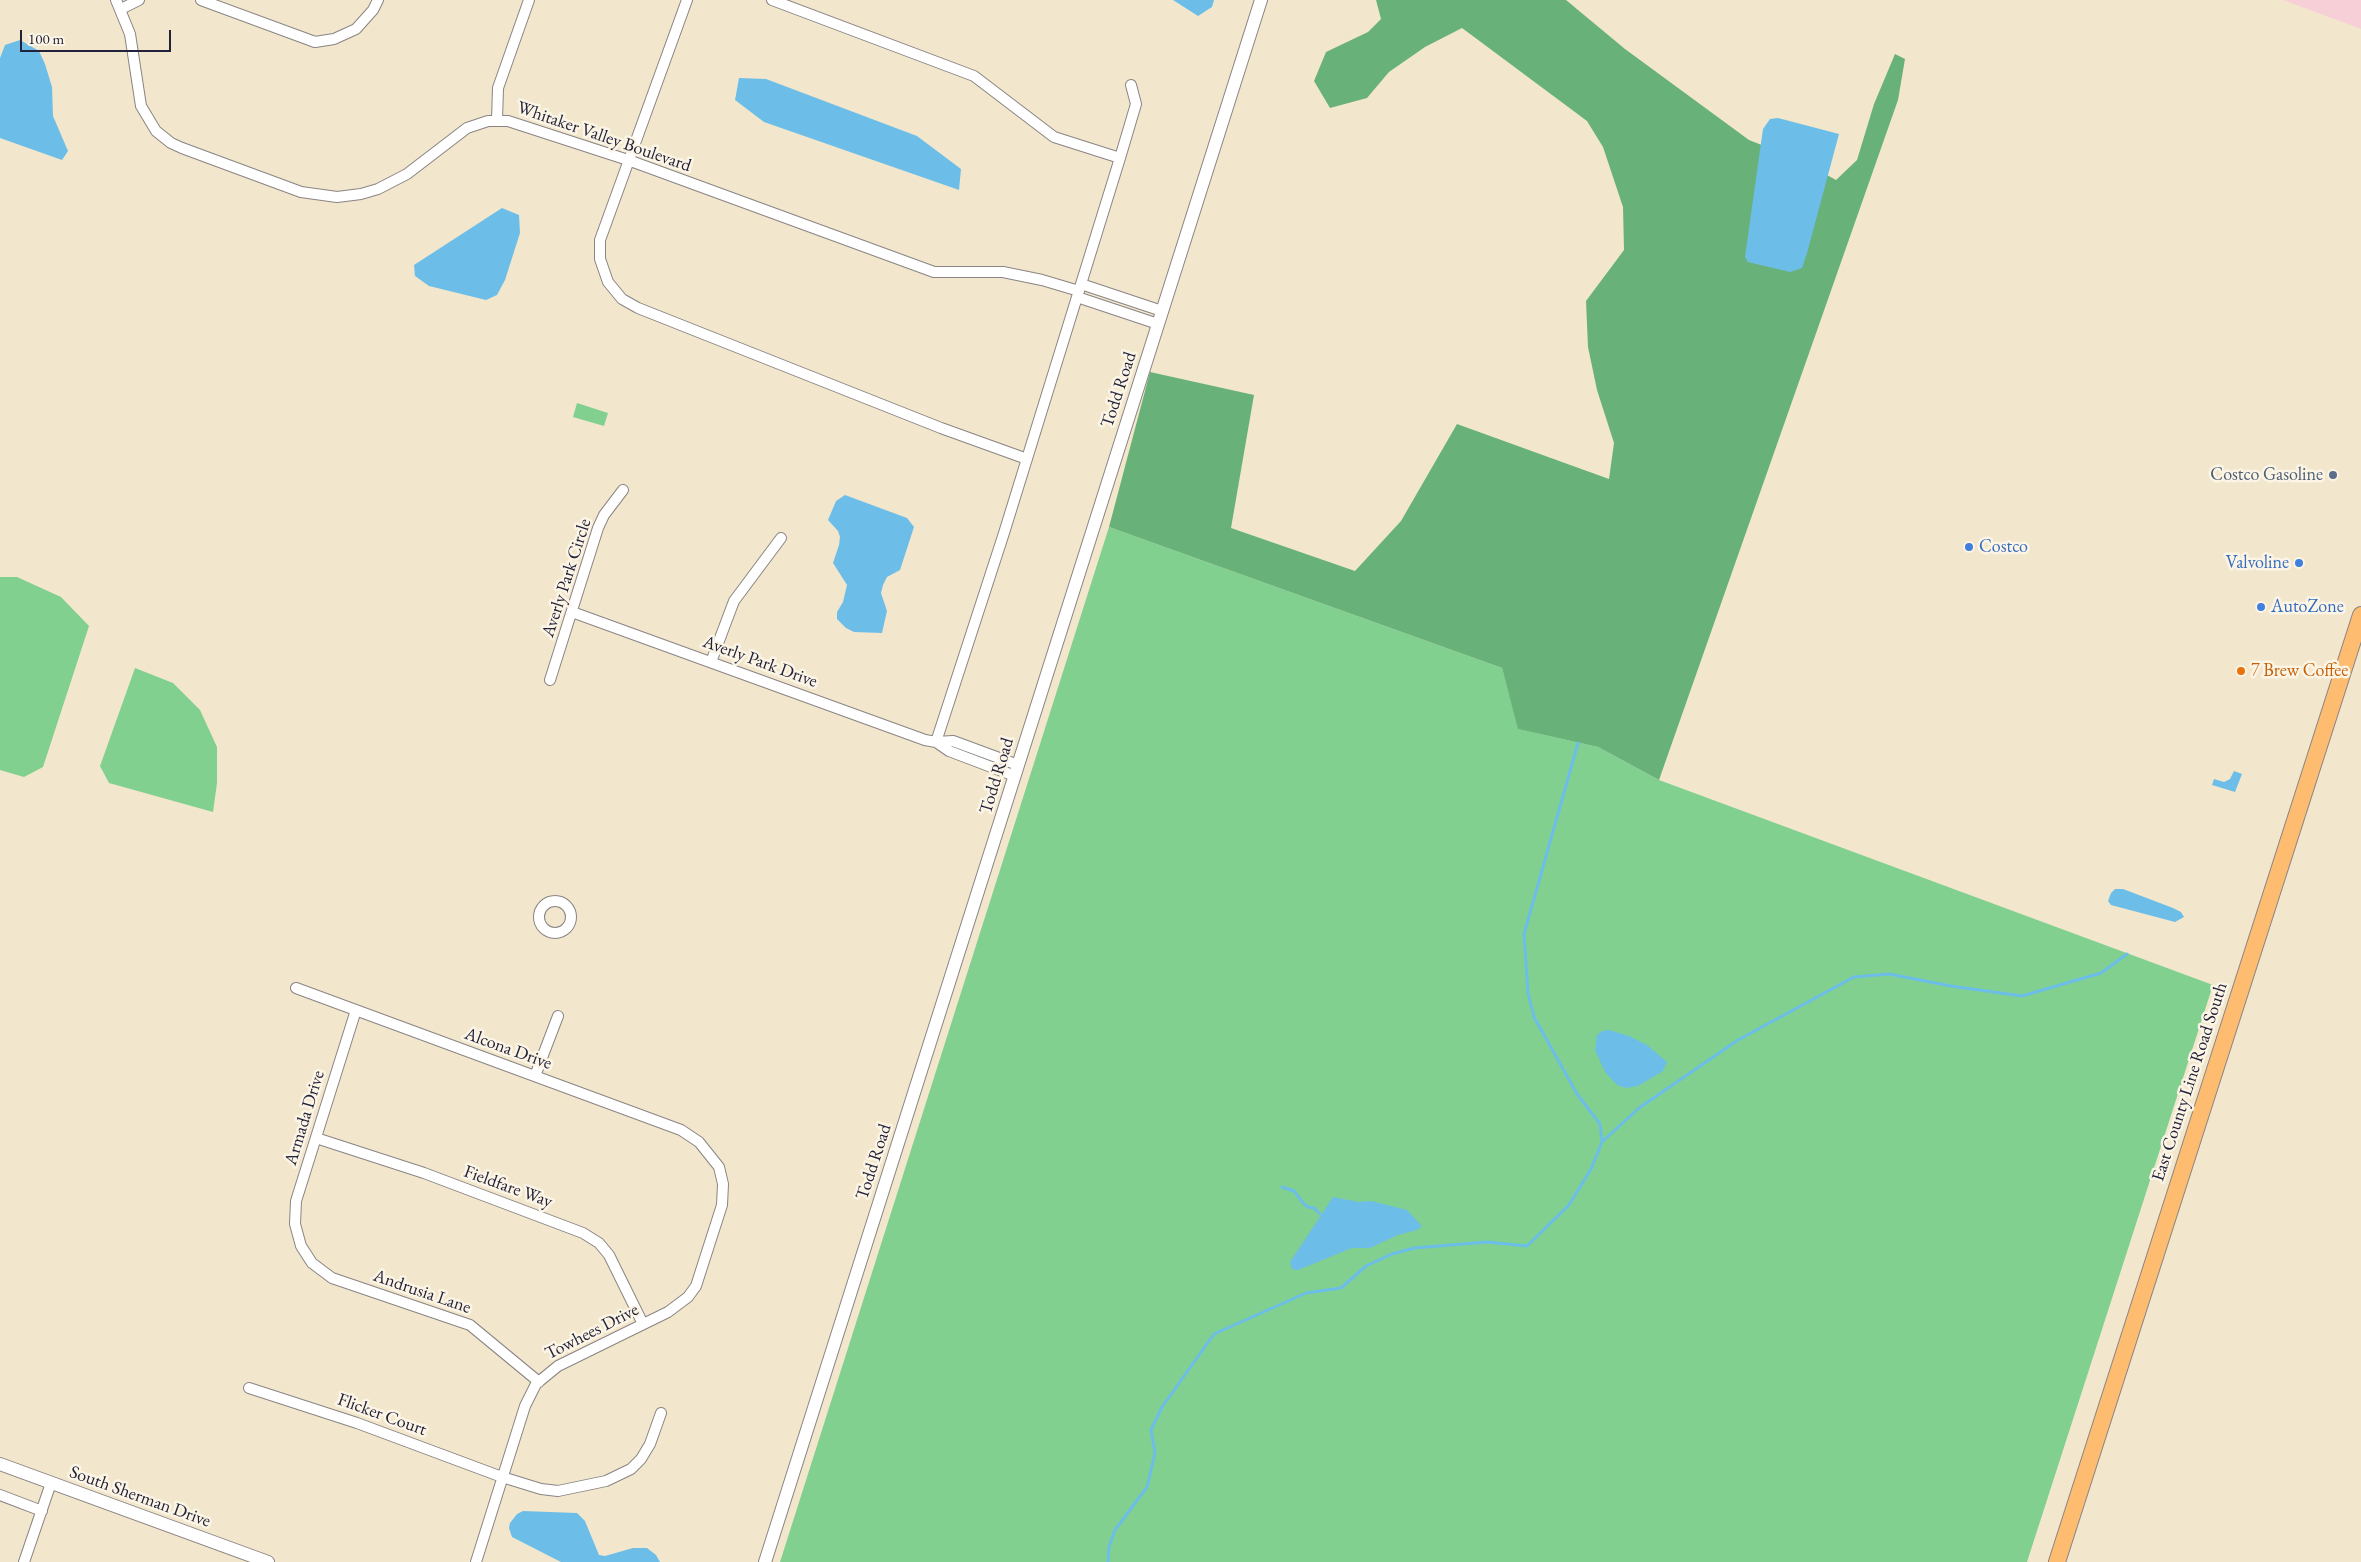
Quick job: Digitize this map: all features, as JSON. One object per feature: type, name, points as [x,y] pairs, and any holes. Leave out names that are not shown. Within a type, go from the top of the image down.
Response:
[{"type":"main road","name":"East County Line Road South","points":[[2057,1562],[2361,614]]},
{"type":"street","points":[[118,4],[139,0]]},
{"type":"street","points":[[201,0],[315,42],[334,39],[356,29],[373,10],[378,0]]},
{"type":"street","points":[[230,11],[234,0]]},
{"type":"street","points":[[497,120],[498,88],[529,0]]},
{"type":"street","points":[[687,0],[600,240],[600,259],[608,282],[622,299],[638,308],[941,428],[1027,459]]},
{"type":"street","points":[[772,0],[974,76],[1054,137],[1120,158]]},
{"type":"street","name":"Todd Road","points":[[765,1562],[1261,0]]},
{"type":"street","name":"Whitaker Valley Boulevard","points":[[118,4],[130,34],[141,106],[156,131],[182,148],[301,192],[337,196],[361,194],[378,189],[407,174],[463,130],[484,122],[497,120],[518,123],[628,160],[934,272],[1003,272],[1042,280],[1162,311]]},
{"type":"street","points":[[936,742],[1027,459],[1120,158],[1136,104],[1131,85]]},
{"type":"street","name":"Whitaker Valley Boulevard","points":[[1079,290],[1158,324]]},
{"type":"street","name":"Averly Park Circle","points":[[550,680],[600,524],[623,490]]},
{"type":"street","points":[[711,662],[734,601],[780,538]]},
{"type":"street","name":"Averly Park Drive","points":[[572,612],[925,740],[936,742],[953,741],[1017,770]]},
{"type":"street","name":"Alcona Drive","points":[[296,988],[681,1130],[693,1137],[705,1148]]},
{"type":"street","name":"Armada Drive","points":[[298,1237],[294,1218],[296,1201],[356,1010]]},
{"type":"street","points":[[535,1076],[558,1016]]},
{"type":"street","name":"Fieldfare Way","points":[[316,1138],[424,1173],[589,1236],[609,1255],[643,1324]]},
{"type":"street","name":"Towhees Drive","points":[[476,1562],[528,1396],[539,1382],[558,1366],[681,1303],[696,1286],[702,1273],[720,1214],[723,1194],[719,1167],[705,1148]]},
{"type":"street","name":"Andrusia Lane","points":[[298,1237],[307,1256],[326,1275],[467,1323],[539,1382]]},
{"type":"street","name":"Flicker Court","points":[[249,1388],[357,1423],[502,1477],[541,1489],[558,1491],[614,1478],[631,1469],[644,1455],[650,1444],[661,1413]]},
{"type":"street","name":"South Sherman Drive","points":[[0,1464],[268,1562]]},
{"type":"street","points":[[24,1562],[51,1483]]},
{"type":"street","points":[[0,1495],[42,1510]]},
{"type":"shaded area","points":[[2283,0],[2361,0],[2361,29]]},
{"type":"green space","points":[[1376,0],[1566,0],[1625,49],[1749,140],[1800,160],[1836,180],[1857,160],[1874,104],[1895,54],[1905,59],[1898,100],[1659,780],[1598,747],[1518,729],[1502,668],[1109,527],[1150,372],[1254,395],[1231,528],[1355,571],[1401,521],[1457,424],[1609,479],[1614,443],[1597,390],[1588,347],[1586,301],[1624,250],[1623,207],[1603,147],[1587,121],[1462,28],[1425,47],[1389,72],[1367,98],[1330,108],[1314,81],[1326,52],[1368,32],[1381,19]]},
{"type":"green space","points":[[577,403],[608,413],[604,426],[573,417]]},
{"type":"green space","points":[[1109,527],[1502,668],[1519,729],[1598,747],[1659,780],[2213,985],[2027,1562],[780,1562]]},
{"type":"green space","points":[[0,577],[17,577],[61,597],[89,626],[43,767],[24,777],[0,770]]},
{"type":"green space","points":[[135,668],[173,683],[200,710],[217,747],[217,783],[213,812],[109,783],[100,766]]},
{"type":"water","points":[[1173,0],[1214,0],[1212,7],[1198,16]]},
{"type":"water","points":[[20,40],[39,51],[45,64],[52,87],[53,116],[68,151],[62,160],[0,138],[0,58],[5,45]]},
{"type":"water","points":[[739,78],[766,79],[917,136],[961,169],[959,190],[764,122],[735,100]]},
{"type":"water","points":[[1778,118],[1839,134],[1802,268],[1790,272],[1748,262],[1745,257],[1763,129],[1770,119]]},
{"type":"water","points":[[502,208],[519,215],[520,233],[505,280],[497,295],[486,300],[429,286],[415,276],[414,265]]},
{"type":"water","points":[[845,495],[907,518],[914,527],[900,570],[887,577],[883,585],[881,593],[887,611],[882,633],[854,632],[846,628],[837,619],[837,612],[843,602],[847,585],[833,563],[840,537],[838,531],[828,520],[836,501]]},
{"type":"water","points":[[2234,771],[2242,774],[2235,792],[2212,785],[2214,779],[2224,782],[2230,779]]},
{"type":"water","points":[[2115,889],[2123,889],[2173,908],[2181,912],[2184,917],[2175,922],[2111,905],[2108,901]]},
{"type":"water","points":[[1609,1030],[1629,1036],[1647,1045],[1667,1062],[1663,1071],[1638,1086],[1626,1088],[1617,1085],[1605,1072],[1595,1050],[1597,1035],[1602,1031]]},
{"type":"water","points":[[1333,1197],[1359,1202],[1371,1201],[1407,1210],[1422,1226],[1417,1230],[1398,1235],[1370,1248],[1352,1248],[1298,1270],[1292,1269],[1290,1262]]},
{"type":"water","points":[[523,1511],[577,1513],[585,1521],[599,1555],[605,1556],[633,1548],[647,1548],[656,1555],[660,1562],[561,1562],[512,1537],[509,1528],[510,1523],[517,1514]]},
{"type":"waterway","points":[[1108,1562],[1109,1547],[1115,1530],[1147,1487],[1155,1453],[1151,1430],[1162,1407],[1214,1334],[1306,1293],[1341,1288],[1366,1266],[1392,1254],[1414,1248],[1487,1242],[1527,1246],[1569,1205],[1591,1169],[1602,1142],[1600,1124],[1577,1094],[1534,1017],[1528,993],[1524,934],[1578,743]]},
{"type":"waterway","points":[[1603,1141],[1639,1108],[1738,1040],[1854,977],[1889,974],[1951,986],[2022,996],[2101,973],[2127,954]]},
{"type":"waterway","points":[[1282,1187],[1294,1191],[1304,1204],[1314,1208],[1320,1214]]},
{"type":"place","name":"Costco Gasoline","points":[[2333,475]]},
{"type":"place","name":"Costco","points":[[1969,547]]},
{"type":"place","name":"Valvoline","points":[[2299,563]]},
{"type":"place","name":"AutoZone","points":[[2261,607]]},
{"type":"place","name":"7 Brew Coffee","points":[[2241,671]]}]
